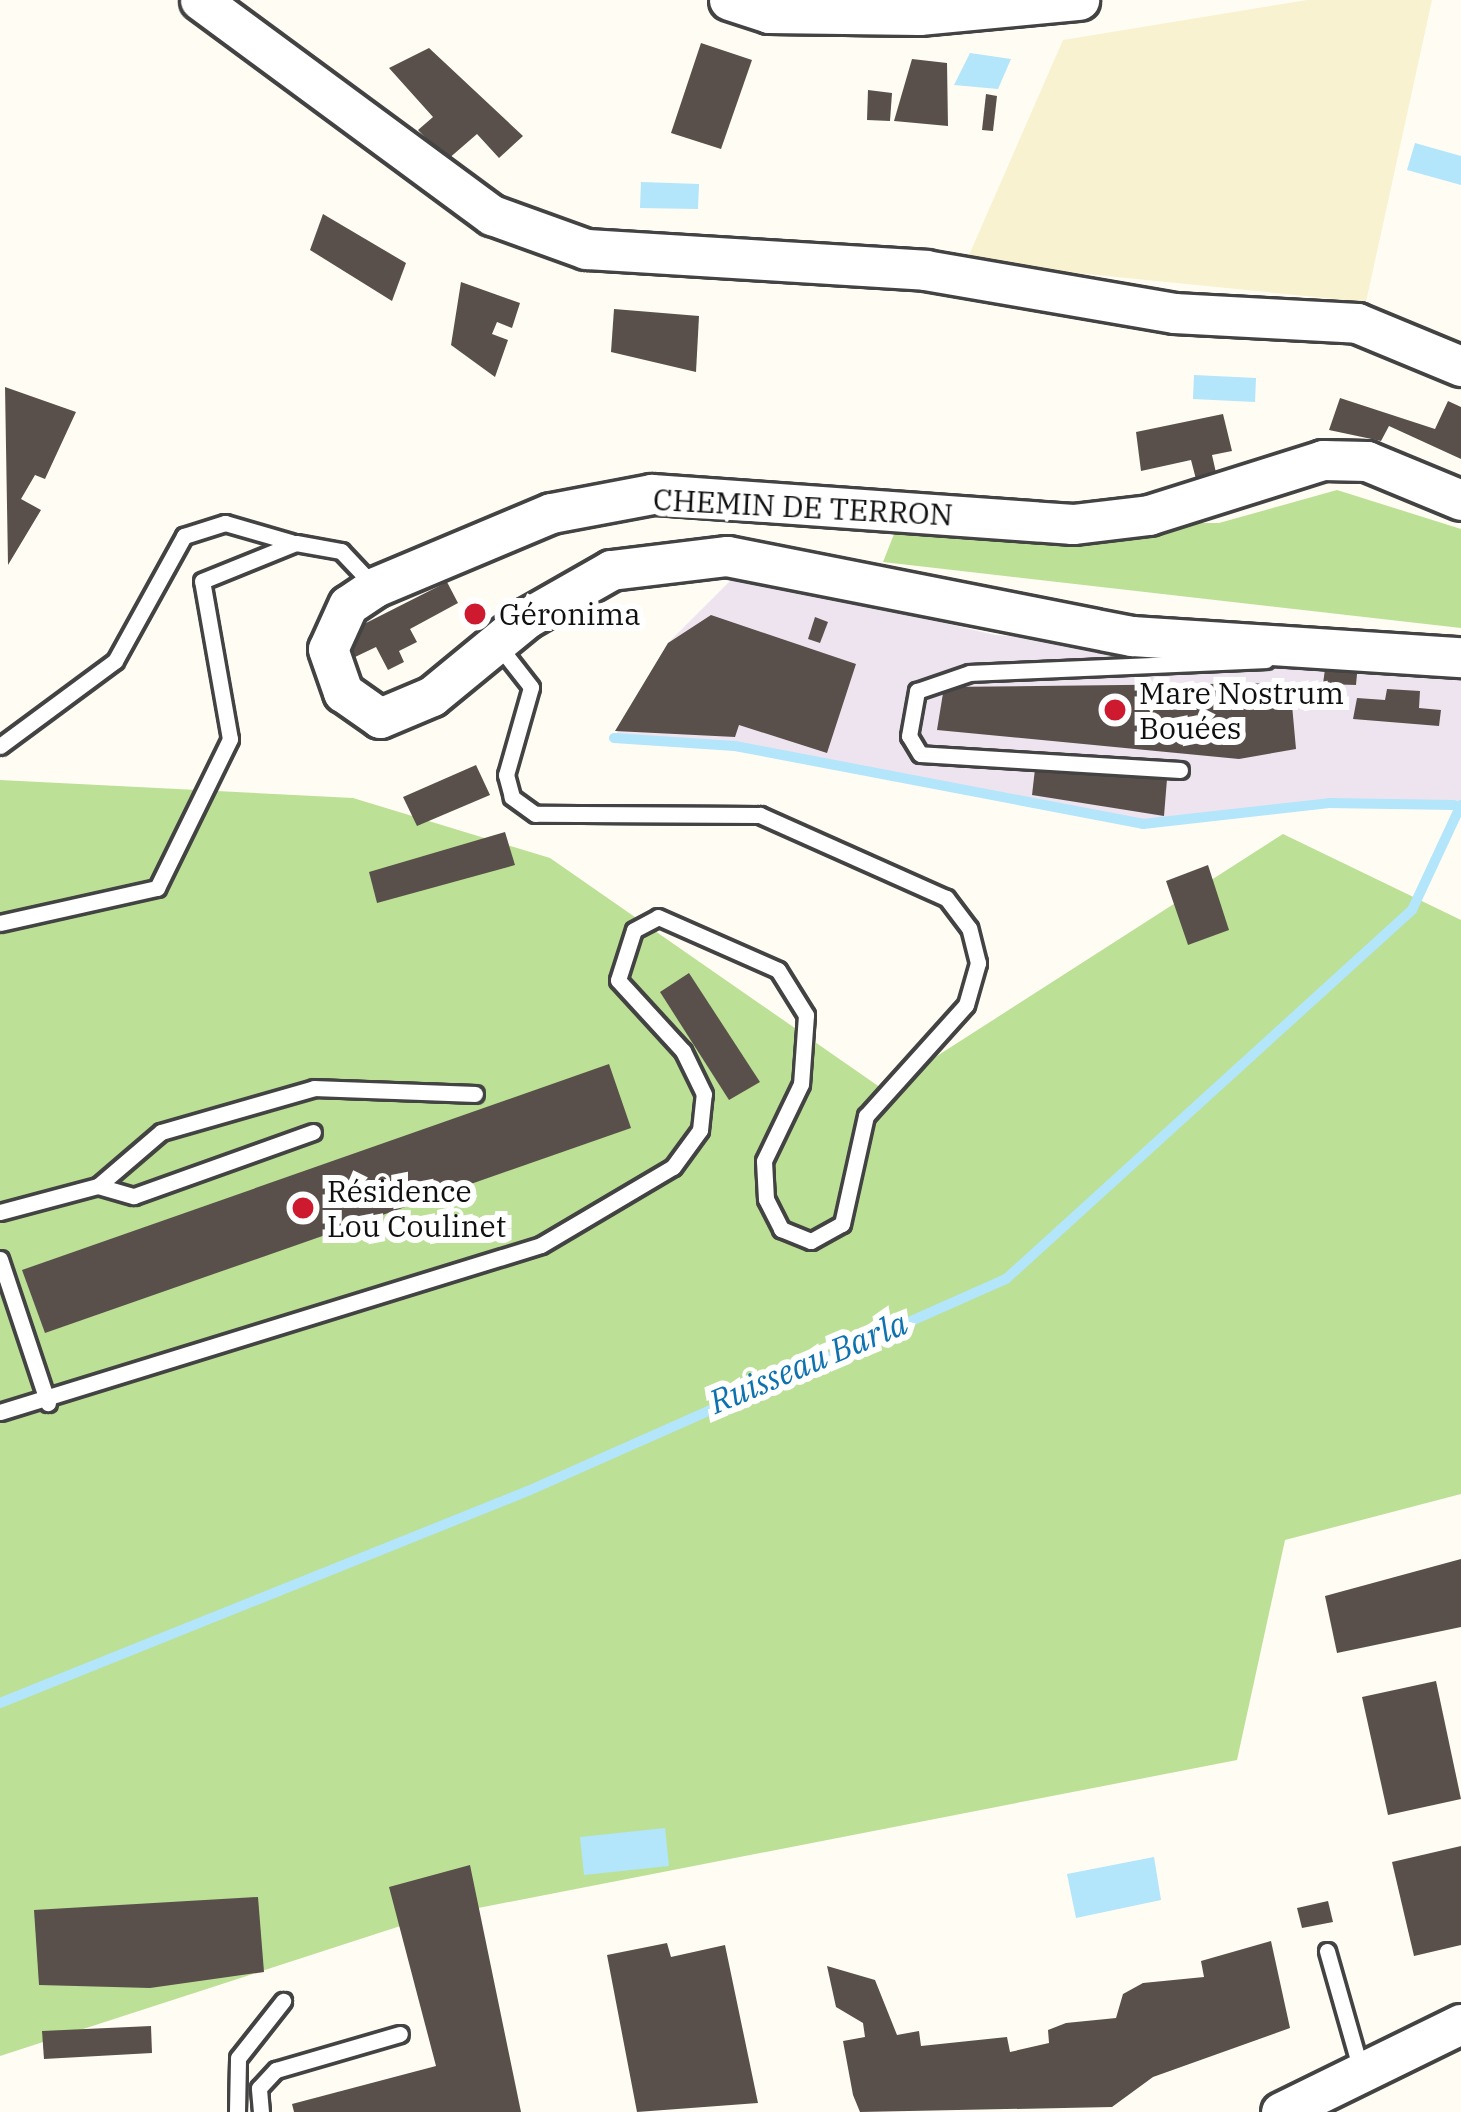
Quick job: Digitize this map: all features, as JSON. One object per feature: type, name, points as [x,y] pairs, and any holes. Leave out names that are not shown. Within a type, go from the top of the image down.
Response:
[{"type":"street","points":[[200,0],[453,190],[569,244],[926,270],[1174,313],[1357,323],[1461,366]]},
{"type":"street","points":[[729,0],[769,13],[919,15],[1079,0]]},
{"type":"street","name":"CHEMIN DE TERRON","points":[[1461,500],[1367,461],[1323,460],[1149,515],[1073,524],[652,494],[551,513],[375,587],[348,605],[328,649],[331,672],[358,708],[402,712],[497,643],[611,570],[727,556],[1132,636],[1461,657]]},
{"type":"street","points":[[1281,2112],[1461,2024]]},
{"type":"lane","points":[[0,746],[116,661],[184,536],[225,523],[341,551],[375,587]]},
{"type":"lane","points":[[0,923],[157,888],[230,739],[202,581],[296,543]]},
{"type":"lane","points":[[0,1412],[48,1403],[91,1376],[541,1245],[673,1167],[700,1130],[704,1094],[683,1052],[618,980],[627,942],[658,917],[778,970],[806,1015],[801,1084],[764,1161],[766,1198],[781,1228],[811,1241],[842,1224],[866,1116],[966,1005],[978,963],[969,928],[946,898],[760,815],[535,814],[512,797],[506,775],[531,687],[497,643]]},
{"type":"lane","points":[[1180,770],[920,754],[909,736],[917,691],[970,673],[1261,662],[1281,646]]},
{"type":"lane","points":[[0,1212],[98,1186],[161,1132],[314,1088],[475,1094]]},
{"type":"lane","points":[[98,1186],[134,1196],[313,1132]]},
{"type":"lane","points":[[0,1259],[48,1403]]},
{"type":"lane","points":[[1327,1951],[1362,2072]]},
{"type":"lane","points":[[237,2112],[238,2058],[283,2001]]},
{"type":"lane","points":[[261,2112],[259,2088],[276,2070],[400,2034]]},
{"type":"shaded area","points":[[1307,0],[1432,0],[1366,302],[966,262],[1063,40]]},
{"type":"shaded area","points":[[737,574],[995,635],[1461,672],[1461,805],[1329,803],[1143,824],[735,746],[614,738],[668,643]]},
{"type":"green space","points":[[1337,490],[1461,529],[1461,628],[883,562],[898,524],[1219,523]]},
{"type":"green space","points":[[0,780],[353,798],[550,858],[884,1090],[1283,834],[1461,920],[1461,1494],[1285,1540],[1237,1760],[422,1919],[0,2056]]},
{"type":"water","points":[[970,53],[1011,59],[998,89],[954,85]]},
{"type":"water","points":[[1415,143],[1461,156],[1461,185],[1407,170]]},
{"type":"water","points":[[641,182],[699,184],[698,209],[640,208]]},
{"type":"water","points":[[1194,375],[1256,378],[1255,402],[1193,399]]},
{"type":"water","points":[[665,1828],[669,1866],[584,1875],[580,1837]]},
{"type":"water","points":[[1154,1857],[1161,1900],[1076,1918],[1067,1874]]},
{"type":"building","points":[[701,43],[752,60],[721,149],[671,133]]},
{"type":"building","points":[[429,48],[523,136],[499,158],[477,134],[447,160],[418,130],[433,117],[389,68]]},
{"type":"building","points":[[912,59],[947,63],[948,126],[894,121]]},
{"type":"building","points":[[868,90],[892,93],[890,121],[867,120]]},
{"type":"building","points":[[986,94],[997,96],[993,131],[982,130]]},
{"type":"building","points":[[323,214],[406,263],[392,301],[310,250]]},
{"type":"building","points":[[461,282],[520,303],[512,328],[497,322],[492,334],[508,340],[495,377],[451,345]]},
{"type":"building","points":[[614,309],[699,316],[696,372],[611,352]]},
{"type":"building","points":[[5,387],[76,412],[45,479],[35,475],[21,499],[41,510],[8,565]]},
{"type":"building","points":[[1340,398],[1435,429],[1448,401],[1461,407],[1461,459],[1389,426],[1381,441],[1329,430]]},
{"type":"building","points":[[1223,414],[1232,451],[1212,455],[1217,477],[1197,483],[1191,460],[1141,471],[1136,432]]},
{"type":"building","points":[[447,582],[458,603],[410,629],[417,642],[399,651],[404,662],[388,670],[376,647],[353,658],[351,635],[364,624]]},
{"type":"building","points":[[711,615],[856,664],[827,753],[739,725],[735,737],[615,731],[668,643]]},
{"type":"building","points":[[815,617],[828,622],[820,643],[808,639]]},
{"type":"building","points":[[1326,661],[1358,663],[1356,685],[1323,684]]},
{"type":"building","name":"Mare Nostrum Bouées","points":[[1290,683],[1296,749],[1239,759],[937,730],[944,687]]},
{"type":"building","points":[[1387,689],[1420,691],[1419,708],[1441,710],[1439,726],[1353,719],[1357,698],[1385,700]]},
{"type":"building","points":[[476,765],[490,795],[417,826],[403,797]]},
{"type":"building","points":[[1035,769],[1167,779],[1164,816],[1032,795]]},
{"type":"building","points":[[505,832],[515,865],[377,903],[369,872]]},
{"type":"building","points":[[1208,865],[1229,930],[1188,945],[1166,881]]},
{"type":"building","points":[[689,973],[760,1082],[729,1100],[660,992]]},
{"type":"building","name":"Résidence Lou Coulinet","points":[[609,1064],[631,1128],[45,1333],[22,1270]]},
{"type":"building","points":[[1461,1559],[1461,1627],[1337,1653],[1325,1596]]},
{"type":"building","points":[[1436,1681],[1461,1799],[1388,1815],[1362,1697]]},
{"type":"building","points":[[1461,1846],[1461,1945],[1414,1956],[1392,1862]]},
{"type":"building","points":[[470,1865],[521,2112],[294,2112],[292,2104],[436,2066],[389,1887]]},
{"type":"building","points":[[258,1897],[264,1972],[150,1988],[39,1985],[34,1910]]},
{"type":"building","points":[[1328,1901],[1333,1922],[1302,1928],[1297,1908]]},
{"type":"building","points":[[1271,1941],[1290,2028],[1153,2077],[1112,2107],[860,2112],[853,2095],[843,2041],[865,2037],[863,2023],[836,2007],[827,1966],[875,1980],[897,2035],[919,2031],[921,2046],[1007,2037],[1010,2052],[1049,2043],[1048,2030],[1066,2023],[1116,2018],[1123,1994],[1143,1983],[1204,1977],[1201,1961]]},
{"type":"building","points":[[667,1943],[671,1957],[725,1945],[758,2103],[637,2112],[607,1955]]},
{"type":"building","points":[[151,2026],[152,2053],[44,2059],[42,2031]]},
{"type":"waterway","name":"Ruisseau Barla","points":[[614,738],[735,746],[1143,824],[1329,803],[1454,805]]},
{"type":"waterway","name":"Ruisseau Barla","points":[[0,1703],[528,1491],[1006,1279],[1412,910],[1461,805]]},
{"type":"place","name":"Géronima","points":[[475,614]]},
{"type":"place","name":"Mare Nostrum Bouées","points":[[1115,710]]},
{"type":"place","name":"Résidence Lou Coulinet","points":[[303,1208]]}]
